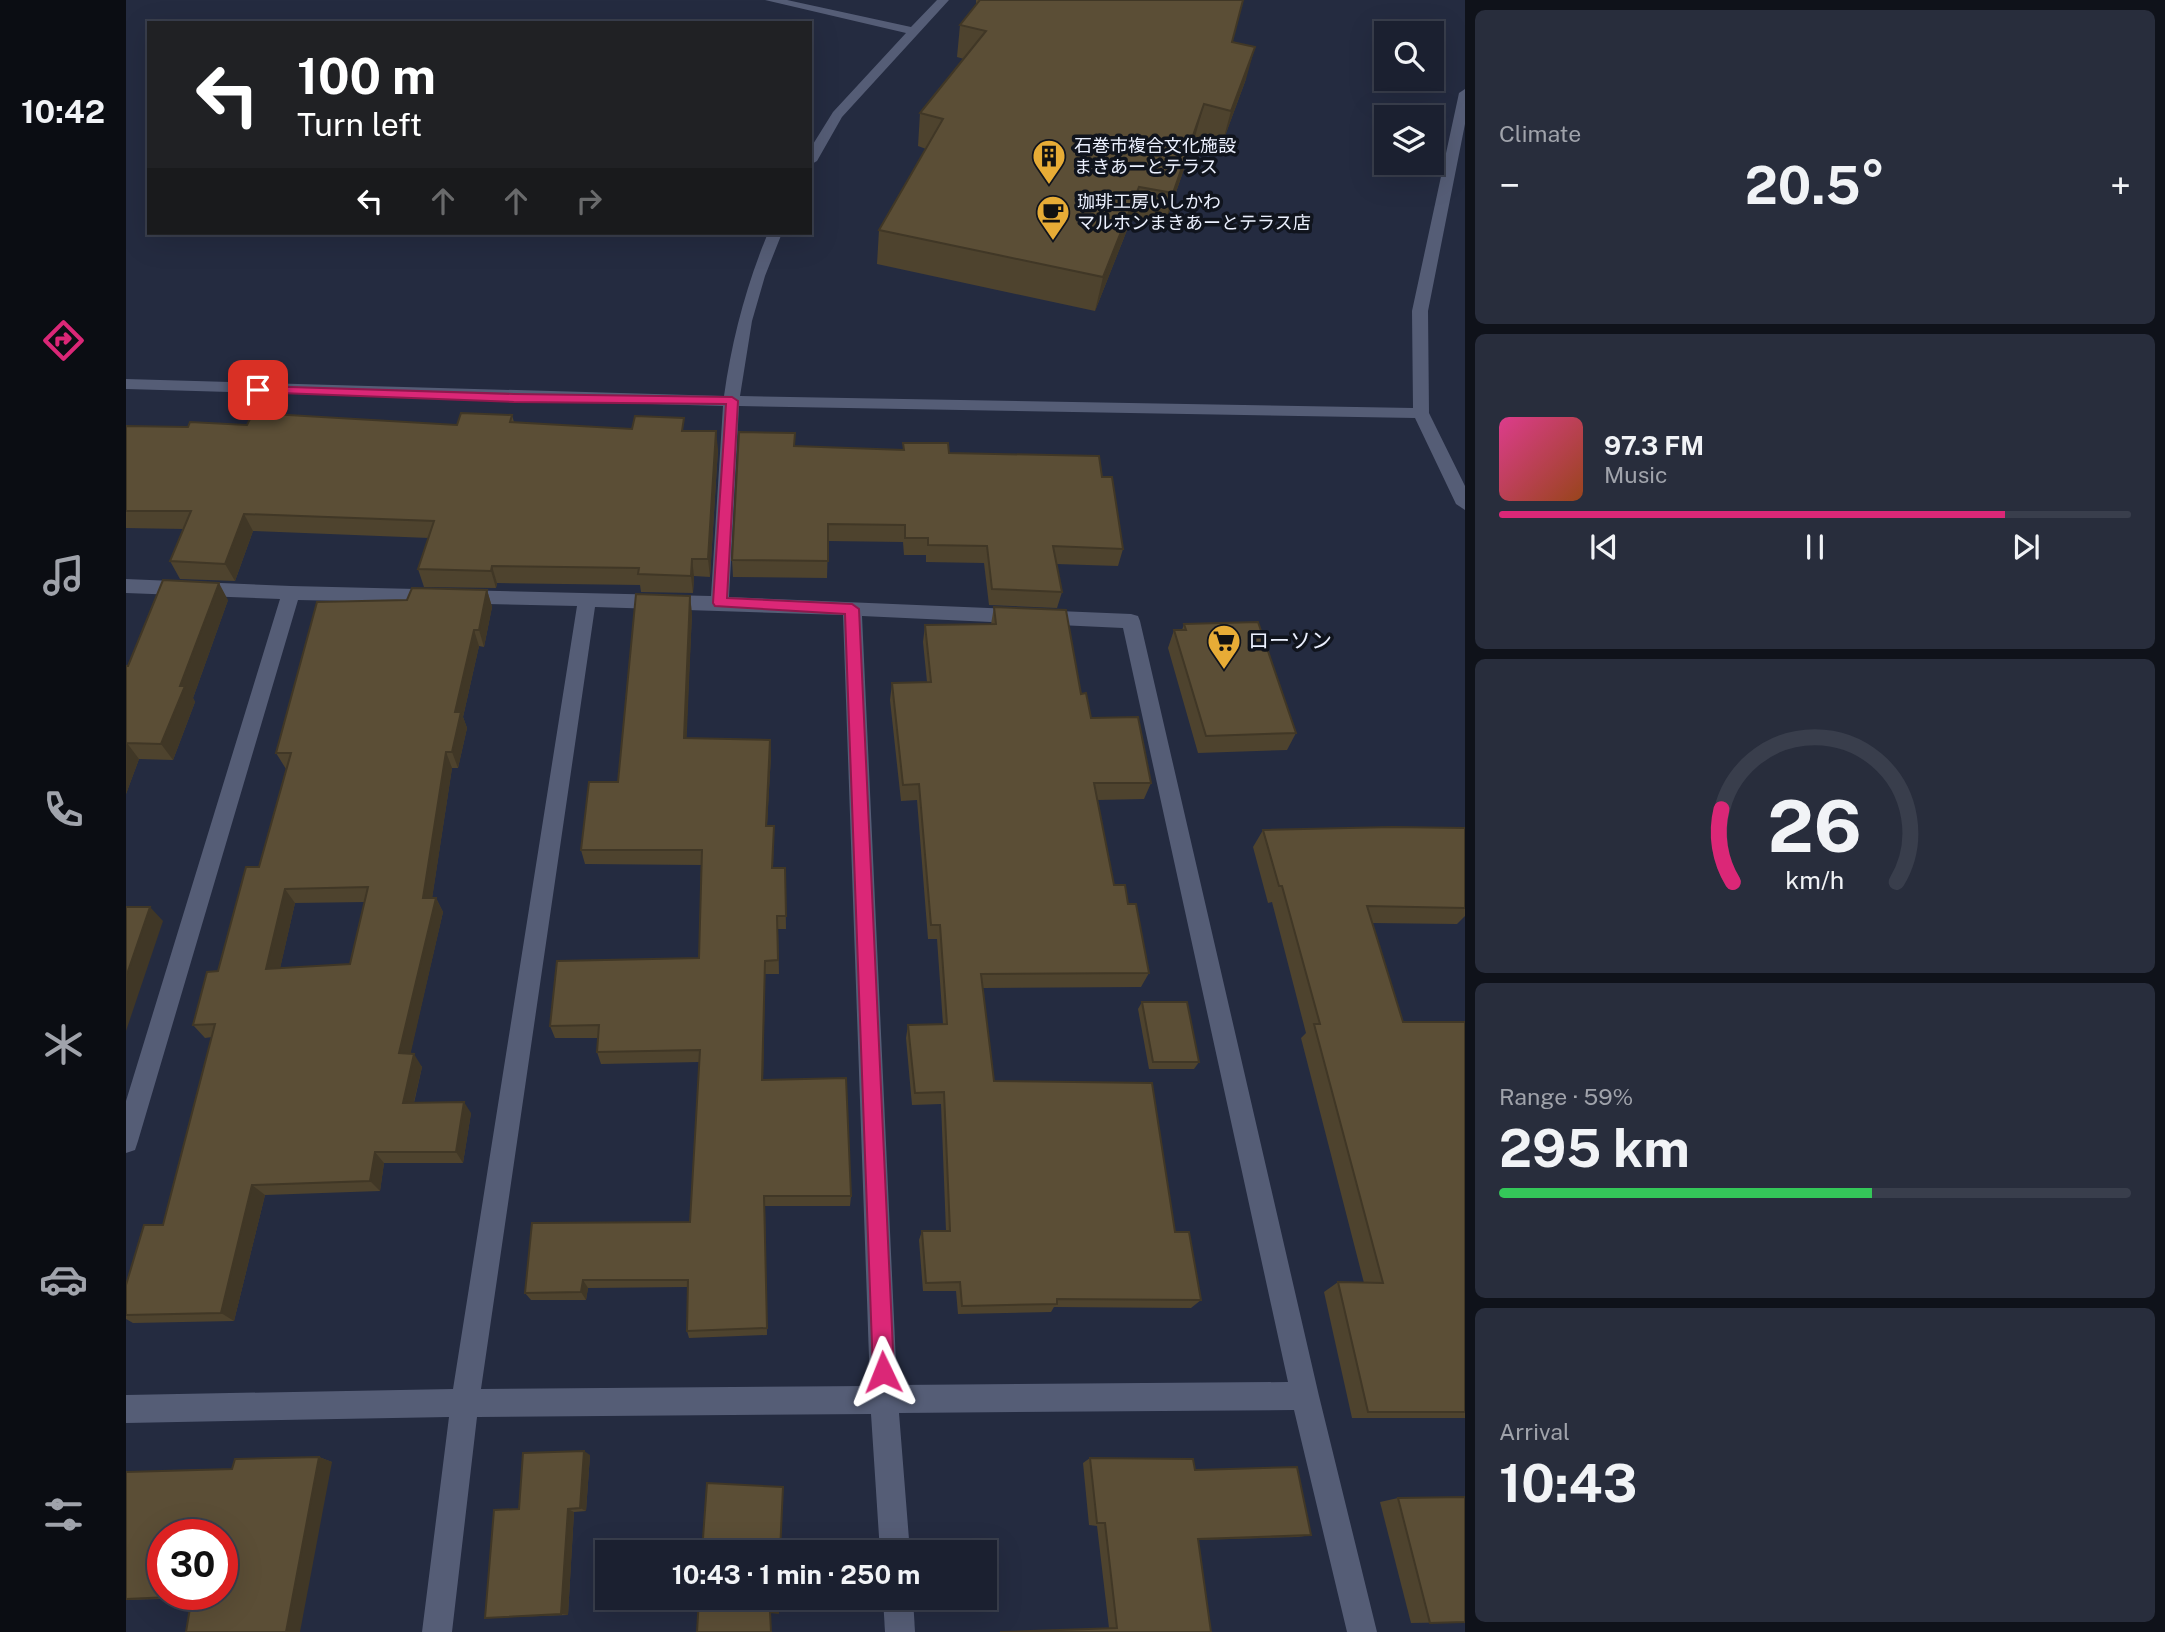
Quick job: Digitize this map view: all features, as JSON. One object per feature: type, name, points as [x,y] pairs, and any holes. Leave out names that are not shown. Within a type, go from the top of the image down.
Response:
[{"type":"street","points":[[771,0],[912,31]]},
{"type":"street","points":[[812,158],[838,115],[943,0]]},
{"type":"street","points":[[1465,93],[1420,311],[1421,413],[1465,504]]},
{"type":"street","points":[[720,603],[732,401],[746,311],[774,235]]},
{"type":"street","points":[[126,384],[500,397],[1421,413]]},
{"type":"street","points":[[126,586],[291,593],[720,603],[1130,621],[1305,1396],[1362,1632]]},
{"type":"street","points":[[126,1141],[291,593]]},
{"type":"street","points":[[437,1632],[465,1403],[587,601]]},
{"type":"street","points":[[852,609],[884,1399],[894,1540]]},
{"type":"street","points":[[126,1409],[465,1403],[1305,1396]]},
{"type":"street","points":[[899,1610],[900,1632]]},
{"type":"building","name":"石巻市複合文化施設 まきあーとテラス","points":[[980,0],[1243,0],[1232,42],[1255,47],[1231,111],[1204,104],[1173,193],[1139,187],[1103,277],[879,230],[943,119],[920,113],[986,31],[960,25]]},
{"type":"building","points":[[253,413],[457,425],[461,413],[512,415],[510,422],[632,429],[635,416],[684,418],[682,431],[716,431],[708,559],[692,559],[691,576],[638,574],[639,568],[492,566],[491,571],[418,569],[434,521],[244,514],[225,564],[170,561],[191,511],[126,511],[126,426],[188,427],[190,422],[247,425]]},
{"type":"building","points":[[739,432],[795,433],[794,446],[904,450],[903,443],[948,443],[949,453],[1099,456],[1102,477],[1112,477],[1123,549],[1053,546],[1062,592],[992,589],[987,546],[928,545],[928,538],[905,538],[905,525],[828,524],[828,561],[732,560]]},
{"type":"building","points":[[163,580],[219,583],[180,686],[185,686],[161,744],[126,745],[126,666]]},
{"type":"building","points":[[412,588],[487,590],[479,630],[474,630],[455,712],[461,712],[452,752],[446,752],[423,898],[436,898],[399,1053],[414,1054],[403,1103],[464,1102],[456,1152],[375,1152],[370,1181],[252,1185],[221,1313],[126,1315],[126,1285],[144,1225],[163,1225],[215,1024],[193,1025],[207,972],[218,971],[246,867],[259,867],[291,753],[276,753],[317,602],[407,600]],"holes":[[[368,887],[350,964],[266,969],[285,889]]]},
{"type":"building","points":[[636,594],[690,596],[684,738],[770,740],[766,826],[774,826],[772,868],[785,868],[786,916],[777,916],[778,960],[765,961],[762,1080],[846,1078],[851,1196],[764,1196],[767,1328],[687,1331],[688,1280],[583,1280],[581,1292],[525,1293],[532,1223],[690,1222],[700,1050],[597,1052],[599,1025],[550,1026],[557,961],[699,958],[702,850],[581,850],[589,782],[618,782]]},
{"type":"building","points":[[994,607],[1066,610],[1081,694],[1086,693],[1091,718],[1138,717],[1151,783],[1094,783],[1114,885],[1125,885],[1128,904],[1136,904],[1149,973],[981,974],[994,1081],[1152,1083],[1175,1232],[1189,1232],[1201,1300],[1057,1299],[1057,1304],[962,1306],[960,1282],[926,1283],[922,1231],[950,1231],[944,1092],[915,1093],[908,1025],[947,1024],[940,925],[931,925],[919,784],[903,785],[892,683],[931,682],[925,625],[996,624]]},
{"type":"building","points":[[1258,622],[1296,733],[1206,736],[1174,630],[1186,630],[1184,624]]},
{"type":"building","points":[[1465,828],[1465,908],[1367,906],[1403,1022],[1465,1022],[1465,1412],[1368,1412],[1338,1282],[1383,1283],[1314,1024],[1320,1024],[1282,886],[1279,886],[1263,830]]},
{"type":"building","points":[[126,907],[150,907],[126,977]]},
{"type":"building","points":[[1142,1002],[1187,1002],[1199,1062],[1153,1062]]},
{"type":"building","points":[[584,1451],[580,1508],[568,1509],[561,1614],[485,1618],[494,1510],[519,1509],[523,1453]]},
{"type":"building","points":[[319,1457],[286,1632],[186,1632],[190,1610],[238,1610],[238,1519],[147,1519],[147,1598],[126,1599],[126,1472],[232,1469],[235,1459]]},
{"type":"building","points":[[1090,1458],[1193,1459],[1195,1470],[1297,1467],[1311,1535],[1198,1539],[1211,1632],[1000,1632],[1117,1628],[1105,1523],[1097,1523]]},
{"type":"building","points":[[707,1483],[783,1487],[781,1540],[703,1540]]},
{"type":"building","points":[[1465,1497],[1465,1622],[1430,1623],[1398,1498]]},
{"type":"building","points":[[698,1610],[778,1610],[778,1613],[770,1612],[771,1632],[697,1632]]},
{"type":"place","name":"石巻市複合文化施設 まきあーとテラス","points":[[1049,186]]},
{"type":"place","name":"珈琲工房いしかわ マルホンまきあーとテラス店","points":[[1053,242]]},
{"type":"place","name":"ローソン","points":[[1224,671]]},
{"type":"route","points":[[258,390],[732,401],[720,603],[852,609],[883,1372]]}]
